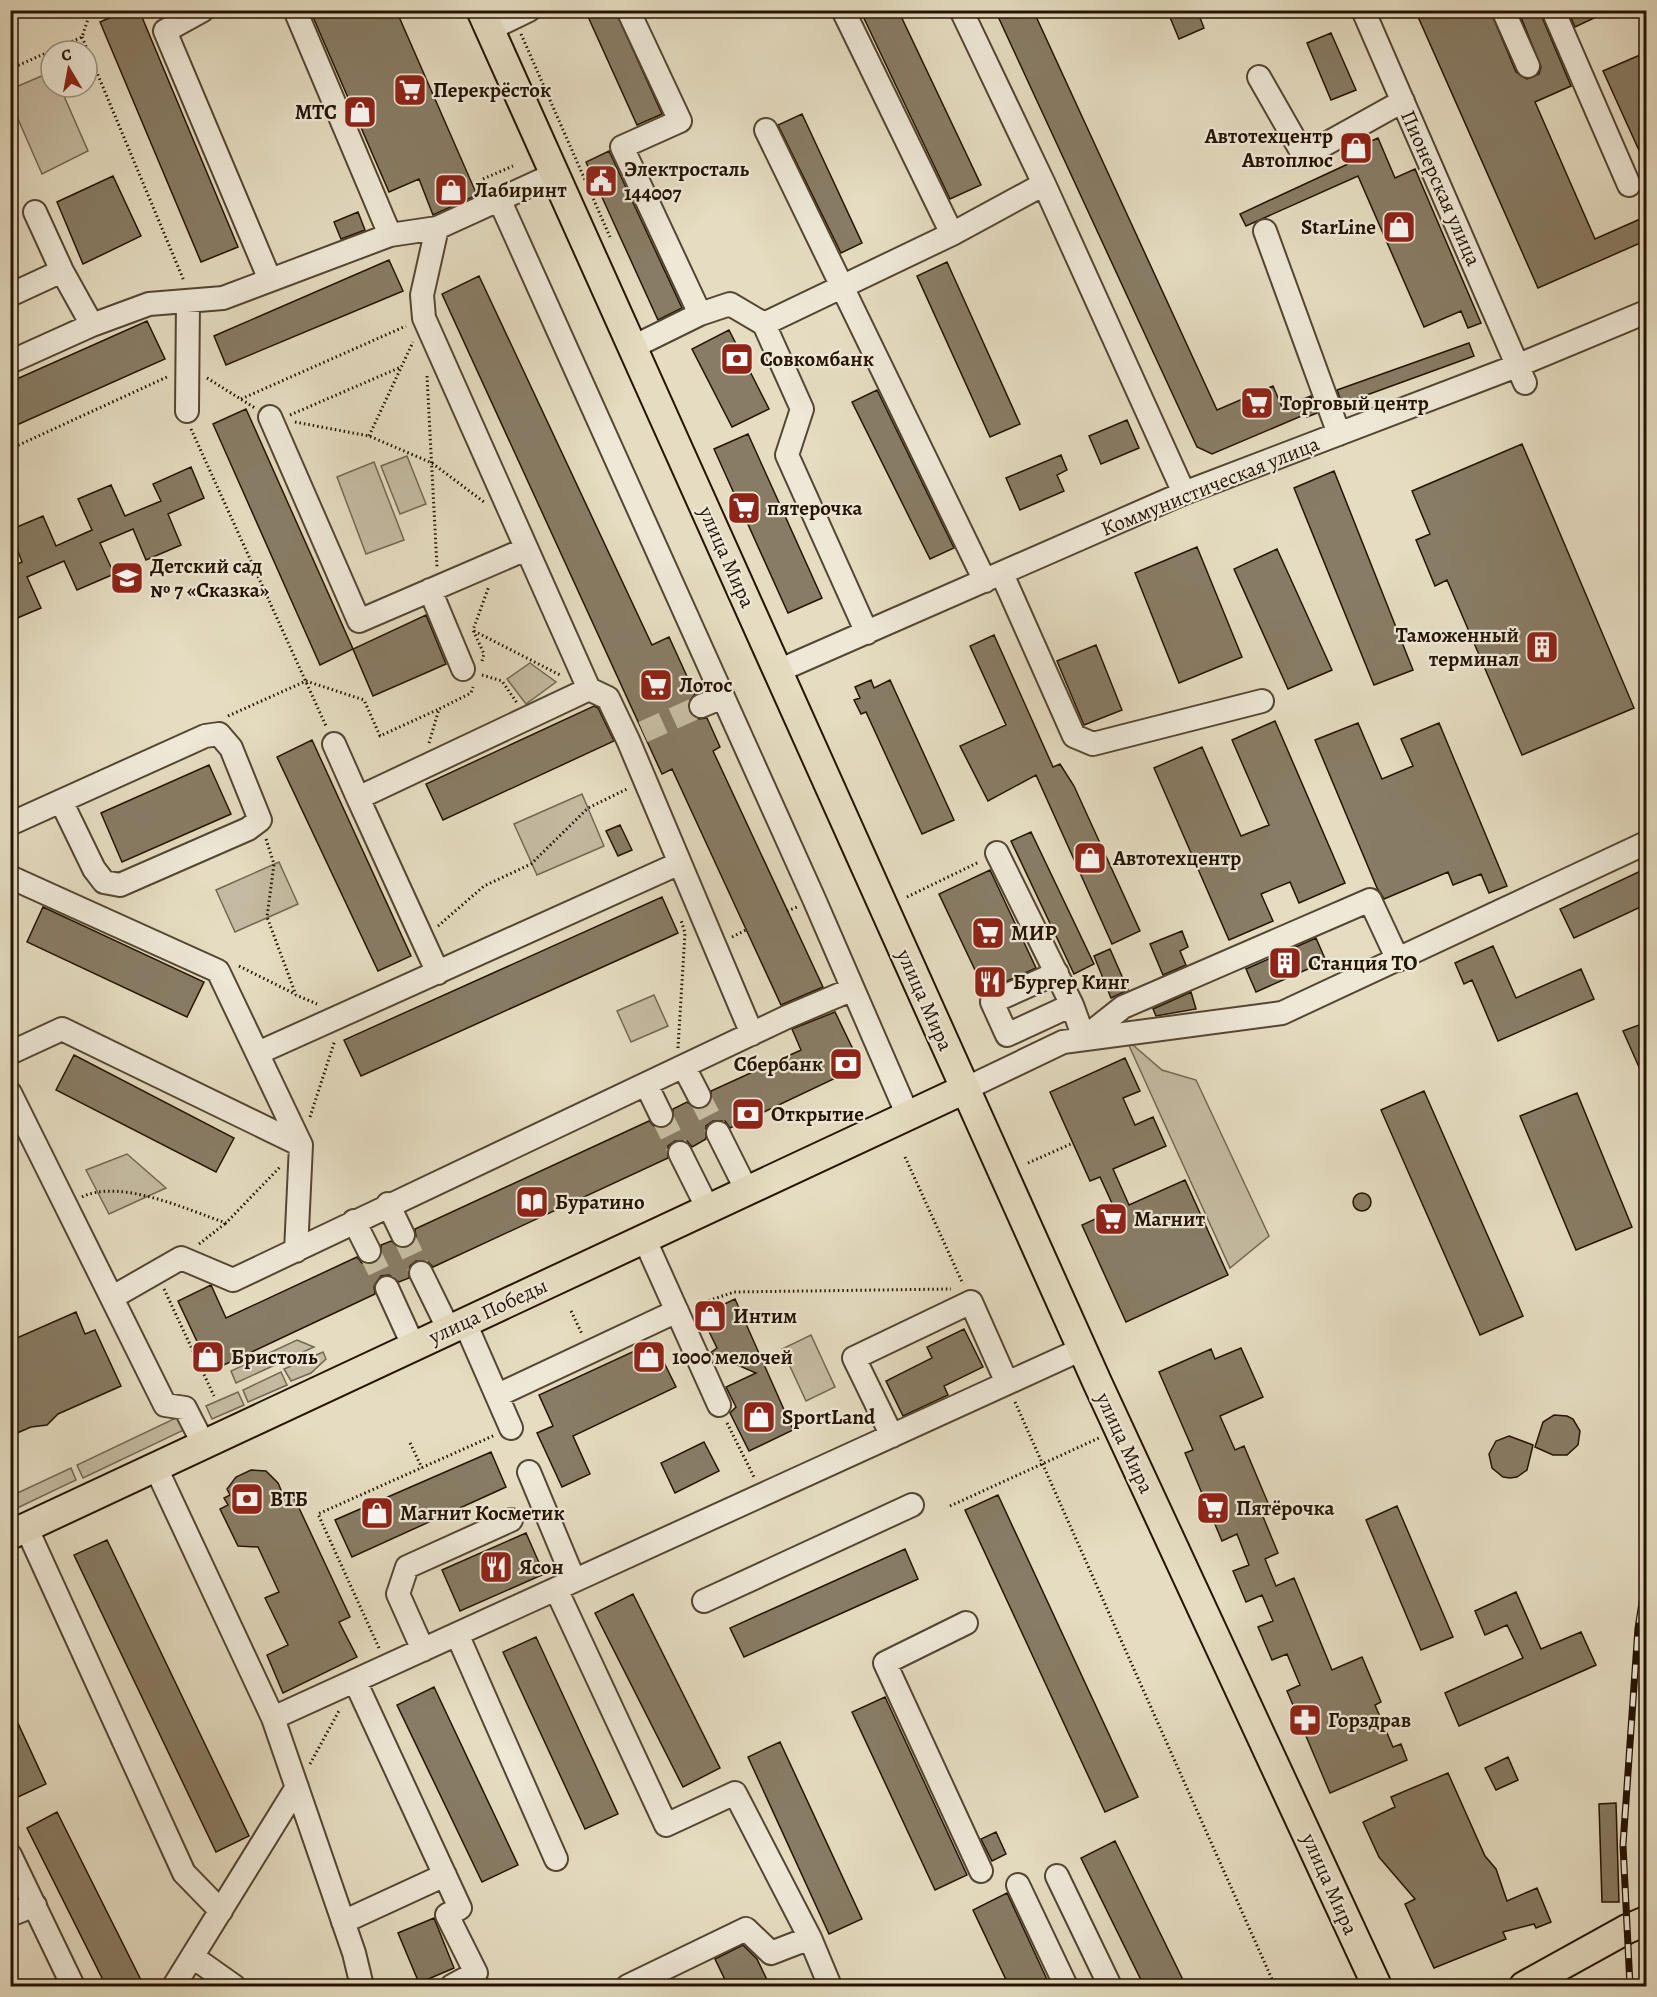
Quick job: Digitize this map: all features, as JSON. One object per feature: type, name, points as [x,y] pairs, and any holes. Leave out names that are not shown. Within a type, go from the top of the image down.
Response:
[{"type":"main road","name":"улица Мира","points":[[485,20],[1082,1349],[1377,1981]]},
{"type":"main road","name":"улица Победы","points":[[18,1531],[644,1238],[909,1118],[965,1089]]},
{"type":"main road","points":[[1542,1982],[1627,1929],[1647,1921]]},
{"type":"street","points":[[203,10],[165,31],[270,280]]},
{"type":"street","points":[[295,10],[390,235]]},
{"type":"street","points":[[485,20],[529,10]]},
{"type":"street","points":[[628,10],[680,121],[622,147],[700,314]]},
{"type":"street","points":[[843,10],[952,234]]},
{"type":"street","points":[[961,10],[1044,184],[1184,492]]},
{"type":"street","name":"Пионерская улица","points":[[1364,10],[1522,374]]},
{"type":"street","points":[[1503,10],[1528,66]]},
{"type":"street","points":[[1553,10],[1629,184]]},
{"type":"street","points":[[1259,77],[1304,156],[1403,101]]},
{"type":"street","points":[[766,130],[843,287],[1074,736],[1093,744],[1262,701]]},
{"type":"street","points":[[10,362],[92,325],[149,304],[223,298],[390,235],[437,228],[555,174]]},
{"type":"street","points":[[764,324],[952,234],[1044,184]]},
{"type":"street","points":[[499,199],[853,988],[909,1118]]},
{"type":"street","points":[[35,212],[62,271],[92,325]]},
{"type":"street","points":[[437,228],[422,295],[424,318],[589,689],[608,698],[636,736],[645,780],[752,1034]]},
{"type":"street","points":[[1265,231],[1339,434]]},
{"type":"street","points":[[10,295],[62,271]]},
{"type":"street","points":[[187,411],[188,301]]},
{"type":"street","points":[[633,347],[700,314],[730,304],[764,324],[801,409],[787,455],[867,633]]},
{"type":"street","name":"Коммунистическая улица","points":[[778,671],[994,578],[1184,492],[1339,434],[1522,374],[1647,312]]},
{"type":"street","points":[[275,418],[359,621],[526,549]]},
{"type":"street","points":[[434,588],[470,672]]},
{"type":"street","points":[[358,798],[589,689]]},
{"type":"street","points":[[701,706],[723,697]]},
{"type":"street","points":[[10,824],[205,735],[219,734],[231,748],[260,820],[248,829],[120,885],[104,882],[94,869],[61,801]]},
{"type":"street","points":[[334,744],[438,973]]},
{"type":"street","points":[[965,1089],[1063,1042],[1281,1013],[1640,850]]},
{"type":"street","points":[[997,853],[1057,973],[1084,1038]]},
{"type":"street","points":[[258,1053],[680,863]]},
{"type":"street","points":[[10,877],[218,971],[301,1145],[296,1251]]},
{"type":"street","points":[[1084,1038],[1123,1007],[1370,900],[1398,960]]},
{"type":"street","points":[[1057,973],[992,1002],[1007,1035],[1072,1005]]},
{"type":"street","points":[[113,1297],[182,1258],[233,1280],[388,1204],[853,988]]},
{"type":"street","points":[[10,1053],[62,1029],[301,1145]]},
{"type":"street","points":[[680,1068],[699,1096]]},
{"type":"street","points":[[646,1084],[661,1116]]},
{"type":"street","points":[[10,1093],[165,1405],[185,1408],[204,1445]]},
{"type":"street","points":[[718,1133],[747,1191]]},
{"type":"street","points":[[680,1153],[708,1209]]},
{"type":"street","points":[[388,1204],[403,1235]]},
{"type":"street","points":[[354,1221],[369,1251]]},
{"type":"street","points":[[644,1238],[719,1405]]},
{"type":"street","points":[[421,1273],[457,1326],[498,1395],[511,1428]]},
{"type":"street","points":[[387,1288],[413,1346]]},
{"type":"street","points":[[892,1436],[854,1359],[968,1295],[1007,1383]]},
{"type":"street","points":[[498,1395],[677,1311]]},
{"type":"street","points":[[273,1718],[1082,1349]]},
{"type":"street","points":[[156,1468],[273,1718],[343,1922],[362,1986]]},
{"type":"street","points":[[529,1472],[565,1585],[666,1825],[735,1793],[810,1938],[830,1986]]},
{"type":"street","points":[[704,1601],[912,1505]]},
{"type":"street","points":[[423,1650],[398,1594],[407,1566],[512,1520]]},
{"type":"street","points":[[18,1531],[184,1873],[221,1911]]},
{"type":"street","points":[[966,1623],[885,1663],[981,1872]]},
{"type":"street","points":[[457,1634],[556,1859]]},
{"type":"street","points":[[355,1681],[460,1908],[447,1915],[476,1974],[452,1986]]},
{"type":"street","points":[[174,1986],[297,1786]]},
{"type":"street","points":[[10,1855],[73,1986]]},
{"type":"street","points":[[343,1922],[445,1875]]},
{"type":"street","points":[[1057,1876],[1110,1986]]},
{"type":"street","points":[[1018,1885],[1066,1986]]},
{"type":"street","points":[[10,1915],[34,1905]]},
{"type":"street","points":[[628,1986],[746,1929],[771,1953],[810,1938]]},
{"type":"street","points":[[193,1957],[234,1986]]},
{"type":"path","points":[[91,10],[82,37],[183,278],[188,301]]},
{"type":"path","points":[[10,69],[82,37]]},
{"type":"path","points":[[483,179],[513,166]]},
{"type":"path","points":[[369,436],[424,318]]},
{"type":"path","points":[[241,399],[424,318]]},
{"type":"path","points":[[10,449],[189,367],[275,418],[369,436],[432,463],[488,505]]},
{"type":"path","points":[[275,418],[402,367]]},
{"type":"path","points":[[427,374],[432,463],[434,588]]},
{"type":"path","points":[[187,411],[187,420],[334,744]]},
{"type":"path","points":[[473,630],[589,689]]},
{"type":"path","points":[[470,672],[502,681],[528,719]]},
{"type":"path","points":[[225,717],[306,681],[364,700],[380,736],[439,709]]},
{"type":"path","points":[[452,916],[484,886],[531,864],[588,808],[645,780]]},
{"type":"path","points":[[907,897],[997,853]]},
{"type":"path","points":[[274,864],[267,917],[296,995]]},
{"type":"path","points":[[678,912],[685,933],[680,1068]]},
{"type":"path","points":[[182,1258],[226,1223],[301,1145],[343,1015],[236,965]]},
{"type":"path","points":[[1028,1163],[1073,1143]]},
{"type":"path","points":[[677,1311],[734,1292],[968,1295],[905,1157]]},
{"type":"path","points":[[96,1190],[148,1196],[226,1223]]},
{"type":"path","points":[[157,1274],[214,1396]]},
{"type":"path","points":[[571,1311],[590,1352]]},
{"type":"path","points":[[1007,1383],[1275,1986]]},
{"type":"path","points":[[719,1405],[763,1495]]},
{"type":"path","points":[[388,1666],[318,1514],[511,1428]]},
{"type":"path","points":[[950,1506],[1119,1429]]},
{"type":"path","points":[[410,1443],[422,1468]]},
{"type":"path","points":[[297,1786],[355,1681]]},
{"type":"shaded area","points":[[39,77],[39,99],[65,99],[88,151],[42,174],[11,103],[11,89]]},
{"type":"shaded area","points":[[407,456],[426,504],[400,514],[381,466]]},
{"type":"shaded area","points":[[374,462],[404,540],[366,554],[337,477]]},
{"type":"shaded area","points":[[530,663],[556,682],[526,704],[507,679]]},
{"type":"shaded area","points":[[582,794],[604,846],[537,875],[514,824]]},
{"type":"shaded area","points":[[279,862],[298,904],[235,932],[216,890]]},
{"type":"shaded area","points":[[654,995],[668,1026],[631,1042],[617,1011]]},
{"type":"shaded area","points":[[1126,1039],[1162,1070],[1196,1080],[1269,1236],[1230,1268]]},
{"type":"shaded area","points":[[127,1154],[166,1188],[109,1214],[86,1170]]},
{"type":"shaded area","points":[[811,1335],[835,1387],[806,1401],[782,1349]]},
{"type":"shaded area","points":[[297,1340],[314,1347],[236,1383],[231,1371]]},
{"type":"shaded area","points":[[323,1352],[326,1359],[311,1373],[291,1381],[284,1369]]},
{"type":"shaded area","points":[[281,1372],[287,1385],[248,1402],[243,1390]]},
{"type":"shaded area","points":[[238,1392],[244,1405],[212,1419],[206,1406]]},
{"type":"shaded area","points":[[180,1416],[186,1429],[83,1478],[77,1465]]},
{"type":"shaded area","points":[[71,1468],[76,1480],[11,1511],[11,1496]]},
{"type":"building","points":[[128,10],[139,10],[238,247],[201,262],[100,22]]},
{"type":"building","points":[[310,10],[396,10],[477,195],[433,215],[419,179],[389,192]]},
{"type":"building","points":[[585,10],[615,10],[662,114],[637,125]]},
{"type":"building","points":[[860,10],[898,10],[981,185],[950,199]]},
{"type":"building","points":[[995,10],[1033,10],[1217,410],[1273,386],[1282,407],[1311,396],[1317,413],[1307,417],[1306,414],[1212,454],[1197,447]]},
{"type":"building","points":[[1167,10],[1197,10],[1204,28],[1179,39]]},
{"type":"building","points":[[1415,10],[1490,10],[1516,72],[1527,79],[1539,74],[1541,67],[1518,10],[1539,10],[1571,86],[1535,102],[1595,239],[1647,216],[1647,240],[1538,288]]},
{"type":"building","points":[[1611,10],[1575,27],[1568,11]]},
{"type":"building","points":[[1331,33],[1356,90],[1331,100],[1307,43]]},
{"type":"building","points":[[1647,52],[1647,168],[1603,71]]},
{"type":"building","points":[[802,114],[862,243],[841,253],[778,125]]},
{"type":"building","points":[[1378,138],[1395,178],[1415,169],[1481,323],[1468,328],[1461,311],[1424,327],[1358,176],[1246,226],[1240,214],[1348,164],[1344,153]]},
{"type":"building","points":[[609,151],[682,308],[658,320],[586,162]]},
{"type":"building","points":[[113,176],[141,236],[83,264],[57,202]]},
{"type":"building","points":[[358,212],[365,230],[341,239],[334,222]]},
{"type":"building","points":[[389,260],[403,291],[226,365],[214,336]]},
{"type":"building","points":[[947,262],[1020,424],[990,437],[917,276]]},
{"type":"building","points":[[479,276],[652,645],[669,637],[695,694],[688,704],[689,712],[699,719],[707,718],[720,747],[713,751],[823,987],[781,1005],[672,769],[662,774],[442,294]]},
{"type":"building","points":[[147,321],[165,359],[10,428],[10,382]]},
{"type":"building","points":[[729,330],[769,409],[732,427],[692,349]]},
{"type":"building","points":[[1469,343],[1474,356],[1342,404],[1337,390]]},
{"type":"building","points":[[877,390],[954,548],[930,559],[852,402]]},
{"type":"building","points":[[246,409],[353,649],[320,665],[213,424]]},
{"type":"building","points":[[1127,420],[1139,448],[1101,464],[1089,436]]},
{"type":"building","points":[[748,434],[822,598],[788,613],[714,449]]},
{"type":"building","name":"Таможенный терминал","points":[[1522,444],[1634,708],[1522,755],[1447,580],[1435,586],[1416,540],[1430,534],[1412,491]]},
{"type":"building","points":[[1061,455],[1067,470],[1057,475],[1064,491],[1020,510],[1006,478]]},
{"type":"building","points":[[191,467],[204,498],[168,514],[181,545],[146,560],[133,529],[100,543],[114,574],[77,590],[64,561],[27,577],[41,608],[10,621],[10,567],[22,562],[10,530],[43,516],[56,546],[92,530],[78,499],[111,485],[125,516],[161,501],[153,484]]},
{"type":"building","points":[[1334,471],[1413,670],[1374,685],[1294,488]]},
{"type":"building","points":[[1197,547],[1242,657],[1179,683],[1135,573]]},
{"type":"building","points":[[1277,549],[1332,670],[1288,689],[1234,569]]},
{"type":"building","points":[[426,615],[446,664],[373,696],[353,649]]},
{"type":"building","points":[[994,635],[1053,767],[1060,764],[1074,786],[1140,931],[1112,944],[1036,775],[988,801],[960,746],[1006,725],[970,646]]},
{"type":"building","points":[[1096,645],[1122,710],[1084,725],[1057,661]]},
{"type":"building","points":[[871,680],[874,688],[890,680],[954,820],[922,834],[866,712],[861,714],[854,700],[860,698],[855,687]]},
{"type":"building","points":[[594,706],[598,708],[614,741],[443,820],[426,784]]},
{"type":"building","points":[[1275,721],[1345,883],[1299,903],[1290,882],[1261,894],[1273,921],[1229,940],[1154,768],[1202,747],[1241,836],[1269,825],[1232,740]]},
{"type":"building","points":[[1358,723],[1382,779],[1413,766],[1401,739],[1439,723],[1507,886],[1489,893],[1481,874],[1453,885],[1448,872],[1384,899],[1377,888],[1315,740]]},
{"type":"building","points":[[312,740],[411,956],[378,971],[277,757]]},
{"type":"building","points":[[209,765],[231,814],[122,862],[101,813]]},
{"type":"building","points":[[620,825],[632,850],[618,856],[606,831]]},
{"type":"building","points":[[1031,832],[1094,964],[1074,974],[1011,841]]},
{"type":"building","points":[[1647,868],[1647,904],[1574,938],[1560,909]]},
{"type":"building","name":"МИР","points":[[990,870],[1036,968],[985,991],[939,894]]},
{"type":"building","points":[[662,897],[678,933],[361,1076],[344,1040]]},
{"type":"building","points":[[43,907],[204,982],[187,1017],[27,942]]},
{"type":"building","points":[[1182,931],[1188,947],[1180,951],[1186,965],[1163,975],[1150,944]]},
{"type":"building","name":"Станция ТО","points":[[1316,938],[1326,961],[1256,992],[1246,969]]},
{"type":"building","points":[[1493,946],[1516,998],[1581,969],[1594,999],[1498,1041],[1472,980],[1464,984],[1455,963]]},
{"type":"building","points":[[1110,949],[1128,990],[1111,998],[1094,956]]},
{"type":"building","points":[[1191,992],[1196,1009],[1156,1016],[1153,1009]]},
{"type":"building","points":[[835,1012],[861,1066],[730,1128],[725,1121],[713,1121],[706,1126],[706,1139],[692,1147],[687,1141],[675,1141],[668,1146],[668,1158],[433,1267],[428,1262],[416,1261],[410,1266],[409,1278],[399,1282],[389,1275],[381,1276],[374,1286],[375,1294],[211,1371],[178,1301],[211,1285],[226,1318],[357,1257],[362,1263],[374,1263],[381,1258],[381,1245],[391,1241],[401,1248],[409,1247],[416,1237],[415,1229],[649,1121],[654,1126],[666,1127],[672,1122],[673,1109],[687,1102],[698,1109],[706,1108],[711,1103],[711,1091],[801,1050],[792,1029]]},
{"type":"building","points":[[1647,1022],[1647,1085],[1623,1031]]},
{"type":"building","points":[[74,1055],[234,1138],[216,1172],[56,1090]]},
{"type":"building","points":[[1125,1058],[1140,1091],[1123,1098],[1135,1125],[1153,1117],[1166,1146],[1113,1169],[1129,1205],[1185,1180],[1228,1275],[1126,1322],[1082,1225],[1115,1210],[1100,1177],[1090,1181],[1050,1092]]},
{"type":"building","points":[[1424,1091],[1523,1316],[1480,1335],[1381,1110]]},
{"type":"building","points":[[1577,1093],[1632,1227],[1576,1250],[1520,1116]]},
{"type":"building","points":[[1358,1193],[1366,1193],[1371,1198],[1369,1209],[1358,1211],[1353,1206],[1353,1198]]},
{"type":"building","points":[[735,1299],[793,1430],[749,1451],[730,1413],[736,1407],[726,1387],[756,1373],[710,1353],[717,1348],[701,1315]]},
{"type":"building","points":[[76,1312],[85,1334],[95,1330],[121,1386],[58,1414],[47,1425],[31,1427],[10,1436],[10,1341]]},
{"type":"building","points":[[964,1329],[983,1367],[944,1386],[948,1395],[903,1416],[886,1381],[932,1358],[927,1347]]},
{"type":"building","points":[[654,1342],[676,1387],[573,1436],[590,1474],[562,1487],[537,1433],[553,1426],[539,1395]]},
{"type":"building","points":[[1241,1348],[1263,1397],[1220,1416],[1235,1450],[1244,1446],[1268,1503],[1259,1507],[1278,1553],[1265,1559],[1276,1586],[1294,1578],[1332,1670],[1362,1657],[1381,1702],[1375,1705],[1393,1747],[1401,1744],[1407,1760],[1330,1793],[1287,1691],[1300,1685],[1287,1654],[1272,1660],[1258,1627],[1273,1621],[1262,1595],[1246,1602],[1233,1571],[1249,1565],[1237,1534],[1222,1541],[1185,1453],[1193,1450],[1159,1372],[1211,1349],[1215,1359]]},
{"type":"building","points":[[1554,1415],[1573,1419],[1580,1431],[1578,1445],[1567,1455],[1553,1455],[1535,1447],[1543,1422]]},
{"type":"building","points":[[1509,1436],[1533,1445],[1527,1470],[1517,1477],[1510,1478],[1503,1477],[1492,1468],[1489,1454],[1496,1441]]},
{"type":"building","points":[[704,1442],[719,1471],[675,1493],[661,1463]]},
{"type":"building","points":[[491,1452],[506,1487],[352,1557],[335,1520]]},
{"type":"building","points":[[251,1470],[266,1471],[278,1483],[284,1497],[292,1493],[350,1617],[339,1622],[357,1657],[283,1693],[267,1655],[288,1645],[265,1598],[279,1592],[258,1547],[238,1546],[220,1509],[228,1505],[224,1498],[230,1495],[227,1489],[236,1477]]},
{"type":"building","points":[[998,1495],[1138,1797],[1105,1812],[965,1510]]},
{"type":"building","points":[[1397,1506],[1453,1637],[1421,1650],[1366,1520]]},
{"type":"building","points":[[526,1533],[544,1574],[460,1611],[442,1570]]},
{"type":"building","points":[[107,1540],[249,1836],[216,1852],[74,1555]]},
{"type":"building","points":[[905,1549],[918,1579],[744,1657],[730,1628]]},
{"type":"building","points":[[1516,1592],[1541,1649],[1581,1632],[1596,1665],[1459,1726],[1445,1693],[1523,1658],[1507,1625],[1485,1635],[1475,1611]]},
{"type":"building","points":[[633,1594],[720,1768],[683,1787],[595,1613]]},
{"type":"building","points":[[536,1637],[618,1814],[585,1829],[503,1652]]},
{"type":"building","points":[[434,1687],[518,1865],[482,1882],[397,1705]]},
{"type":"building","points":[[885,1697],[967,1875],[935,1890],[852,1712]]},
{"type":"building","points":[[10,1706],[46,1784],[18,1797],[10,1782]]},
{"type":"building","points":[[780,1742],[862,1919],[829,1934],[748,1757]]},
{"type":"building","points":[[1508,1757],[1518,1780],[1496,1790],[1485,1768]]},
{"type":"building","points":[[1448,1773],[1485,1856],[1496,1869],[1507,1901],[1537,1888],[1551,1922],[1536,1928],[1534,1924],[1503,1932],[1506,1939],[1434,1968],[1405,1904],[1415,1899],[1379,1857],[1363,1822],[1395,1807],[1391,1797]]},
{"type":"building","points":[[1616,1803],[1619,1902],[1602,1902],[1599,1804]]},
{"type":"building","points":[[57,1812],[144,1986],[106,1986],[27,1828]]},
{"type":"building","points":[[996,1832],[1006,1854],[992,1861],[981,1839]]},
{"type":"building","points":[[1115,1841],[1186,1986],[1144,1986],[1081,1858]]},
{"type":"building","points":[[1007,1893],[1050,1986],[1009,1986],[973,1910]]},
{"type":"building","points":[[434,1918],[454,1968],[419,1983],[398,1933]]},
{"type":"building","points":[[743,1945],[757,1959],[770,1986],[728,1986],[715,1959]]},
{"type":"tunnel","points":[[643,732],[701,706]]},
{"type":"tunnel","points":[[699,1096],[718,1133]]},
{"type":"tunnel","points":[[661,1115],[680,1153]]},
{"type":"tunnel","points":[[403,1235],[421,1273]]},
{"type":"tunnel","points":[[369,1251],[387,1288]]},
{"type":"railway","points":[[1630,1986],[1623,1845],[1638,1628],[1646,1578]]},
{"type":"place","name":"Перекрёсток","points":[[410,90]]},
{"type":"place","name":"МТС","points":[[360,112]]},
{"type":"place","name":"Автотехцентр Автоплюс","points":[[1356,148]]},
{"type":"place","name":"Электросталь 144007","points":[[601,181]]},
{"type":"place","name":"Лабиринт","points":[[451,190]]},
{"type":"place","name":"StarLine","points":[[1399,227]]},
{"type":"place","name":"Совкомбанк","points":[[737,359]]},
{"type":"place","name":"Торговый центр","points":[[1257,403]]},
{"type":"place","name":"пятерочка","points":[[744,508]]},
{"type":"place","name":"Детский сад № 7 «Сказка»","points":[[127,578]]},
{"type":"place","name":"Таможенный терминал","points":[[1542,647]]},
{"type":"place","name":"Лотос","points":[[656,685]]},
{"type":"place","name":"Автотехцентр","points":[[1090,858]]},
{"type":"place","name":"МИР","points":[[988,933]]},
{"type":"place","name":"Станция ТО","points":[[1285,963]]},
{"type":"place","name":"Бургер Кинг","points":[[990,982]]},
{"type":"place","name":"Сбербанк","points":[[846,1064]]},
{"type":"place","name":"Открытие","points":[[748,1114]]},
{"type":"place","name":"Буратино","points":[[532,1202]]},
{"type":"place","name":"Магнит","points":[[1111,1219]]},
{"type":"place","name":"Интим","points":[[710,1316]]},
{"type":"place","name":"Бристоль","points":[[208,1357]]},
{"type":"place","name":"1000 мелочей","points":[[649,1357]]},
{"type":"place","name":"SportLand","points":[[759,1417]]},
{"type":"place","name":"ВТБ","points":[[247,1499]]},
{"type":"place","name":"Пятёрочка","points":[[1213,1508]]},
{"type":"place","name":"Магнит Косметик","points":[[377,1513]]},
{"type":"place","name":"Ясон","points":[[496,1567]]},
{"type":"place","name":"Горздрав","points":[[1305,1720]]}]
